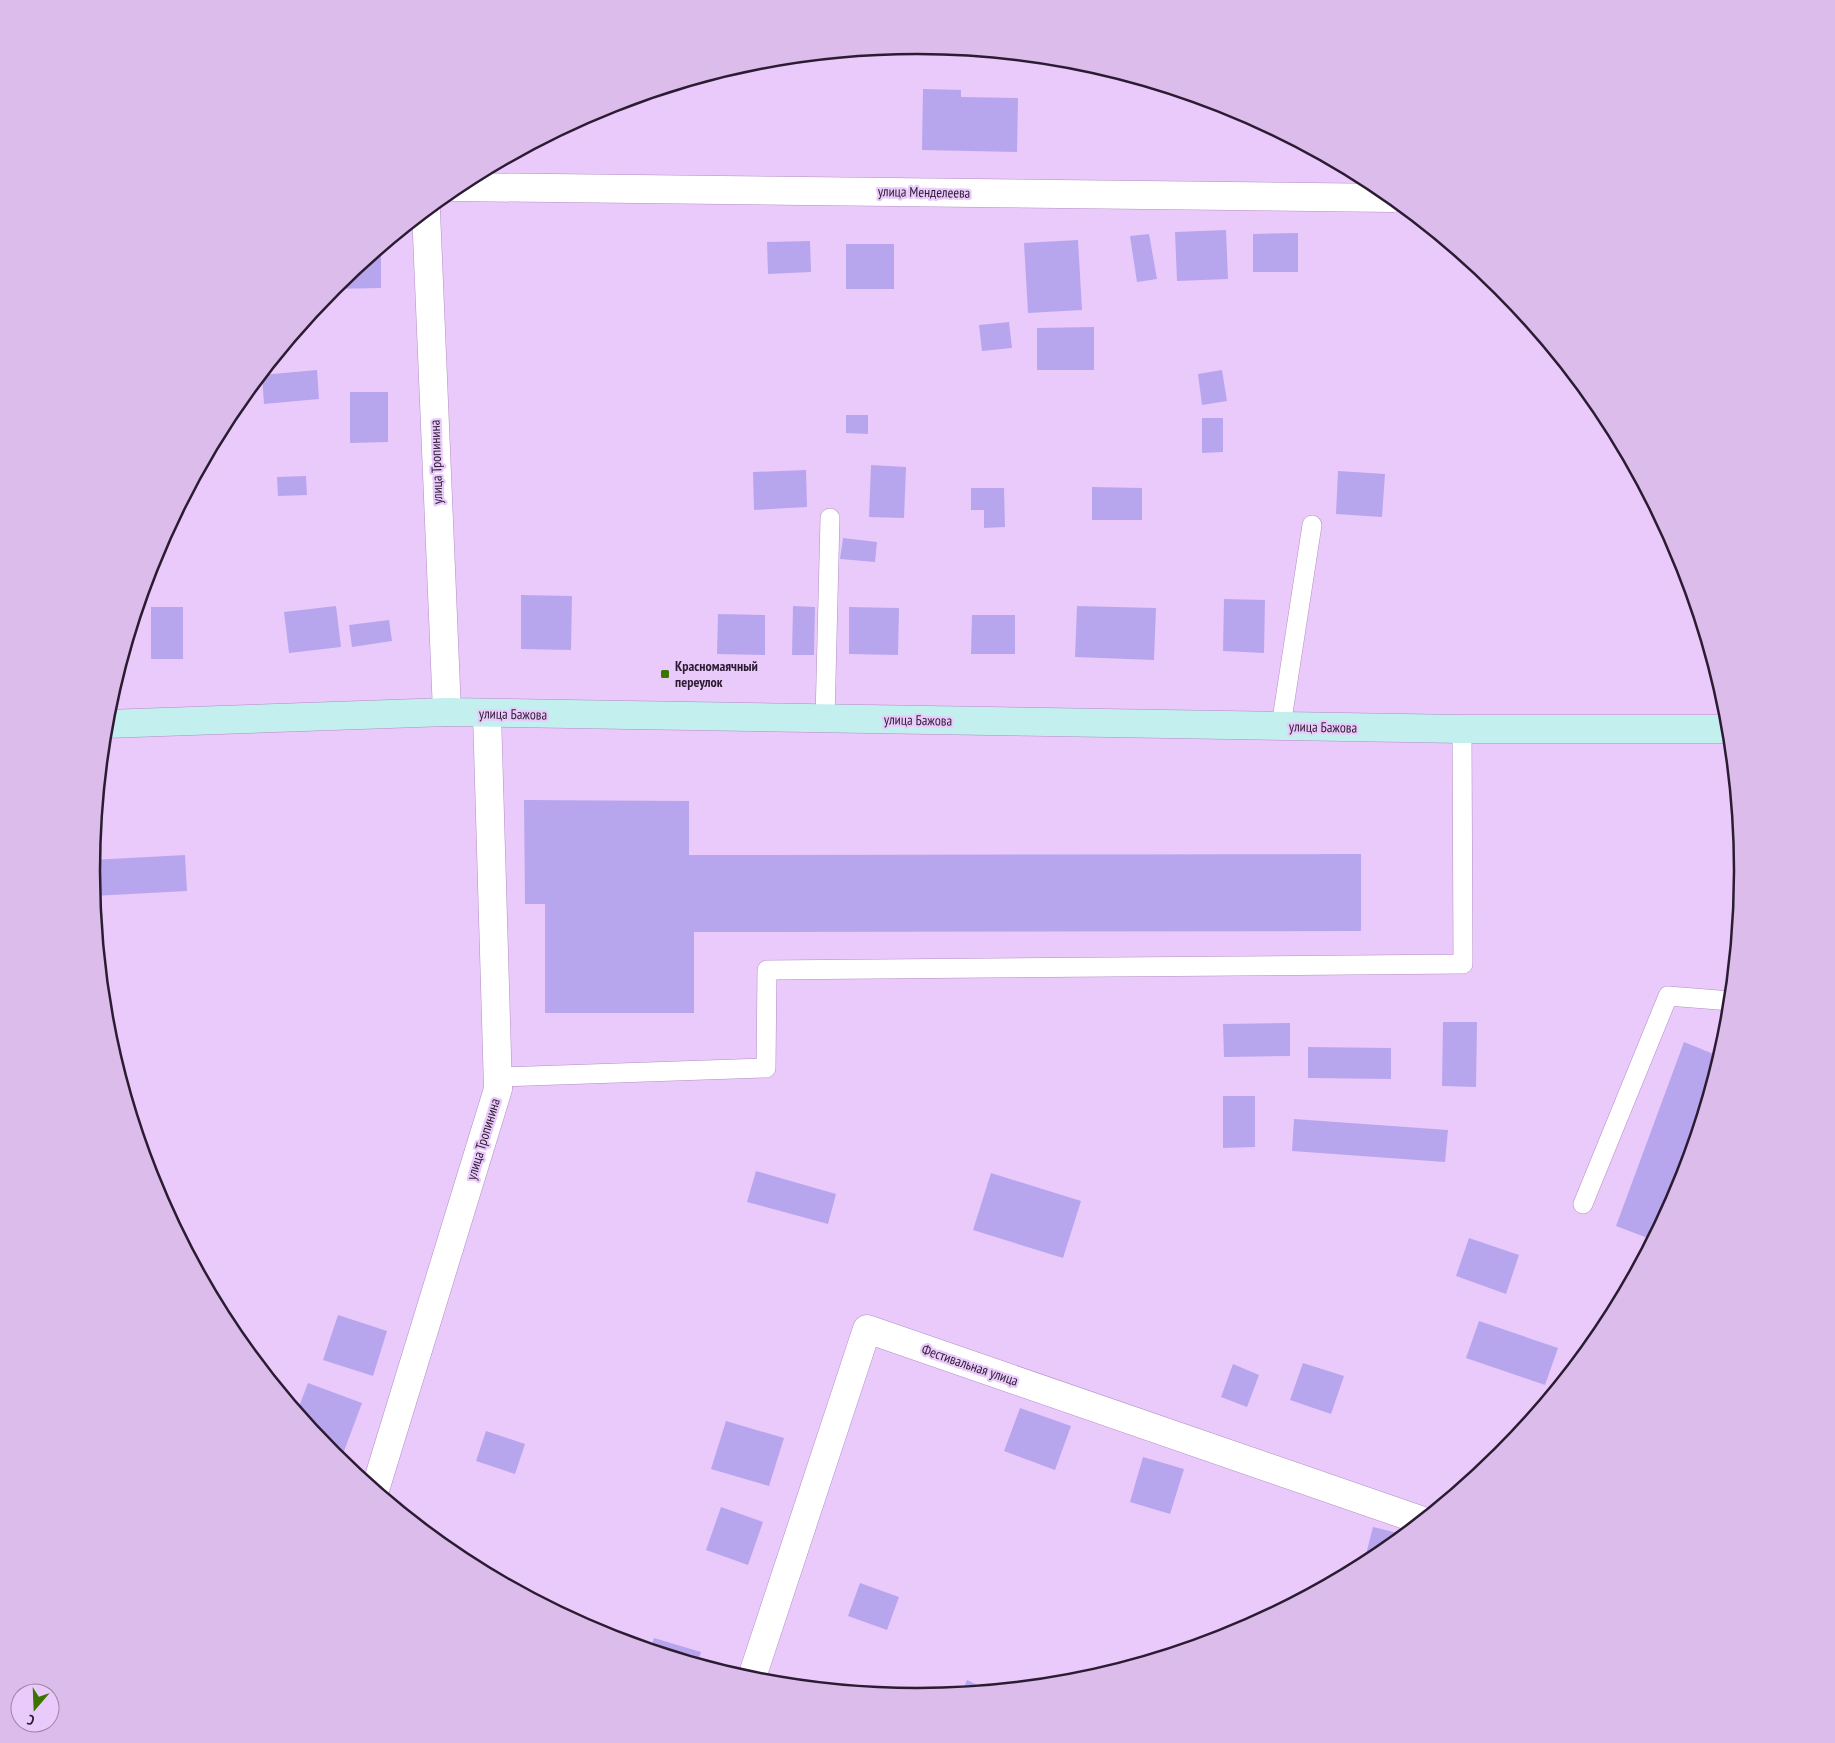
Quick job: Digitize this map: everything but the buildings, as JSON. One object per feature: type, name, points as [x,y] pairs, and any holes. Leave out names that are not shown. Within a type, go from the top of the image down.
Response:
[{"type":"main road","name":"улица Бажова","points":[[113,724],[447,712],[1462,729],[1723,729]]},
{"type":"street","name":"улица Менделеева","points":[[471,187],[1380,198]]},
{"type":"street","name":"улица Тропинина","points":[[426,218],[447,712]]},
{"type":"street","name":"улица Тропинина","points":[[377,1485],[498,1089],[487,713]]},
{"type":"street","name":"Фестивальная улица","points":[[753,1673],[867,1329],[1417,1519]]},
{"type":"lane","points":[[825,719],[830,518]]},
{"type":"lane","points":[[1281,726],[1312,525]]},
{"type":"lane","points":[[498,1077],[766,1068],[767,970],[1463,964],[1462,729]]},
{"type":"lane","points":[[1583,1204],[1668,996],[1725,1000]]},
{"type":"place","name":"Красномаячный переулок","points":[[665,674]]}]
